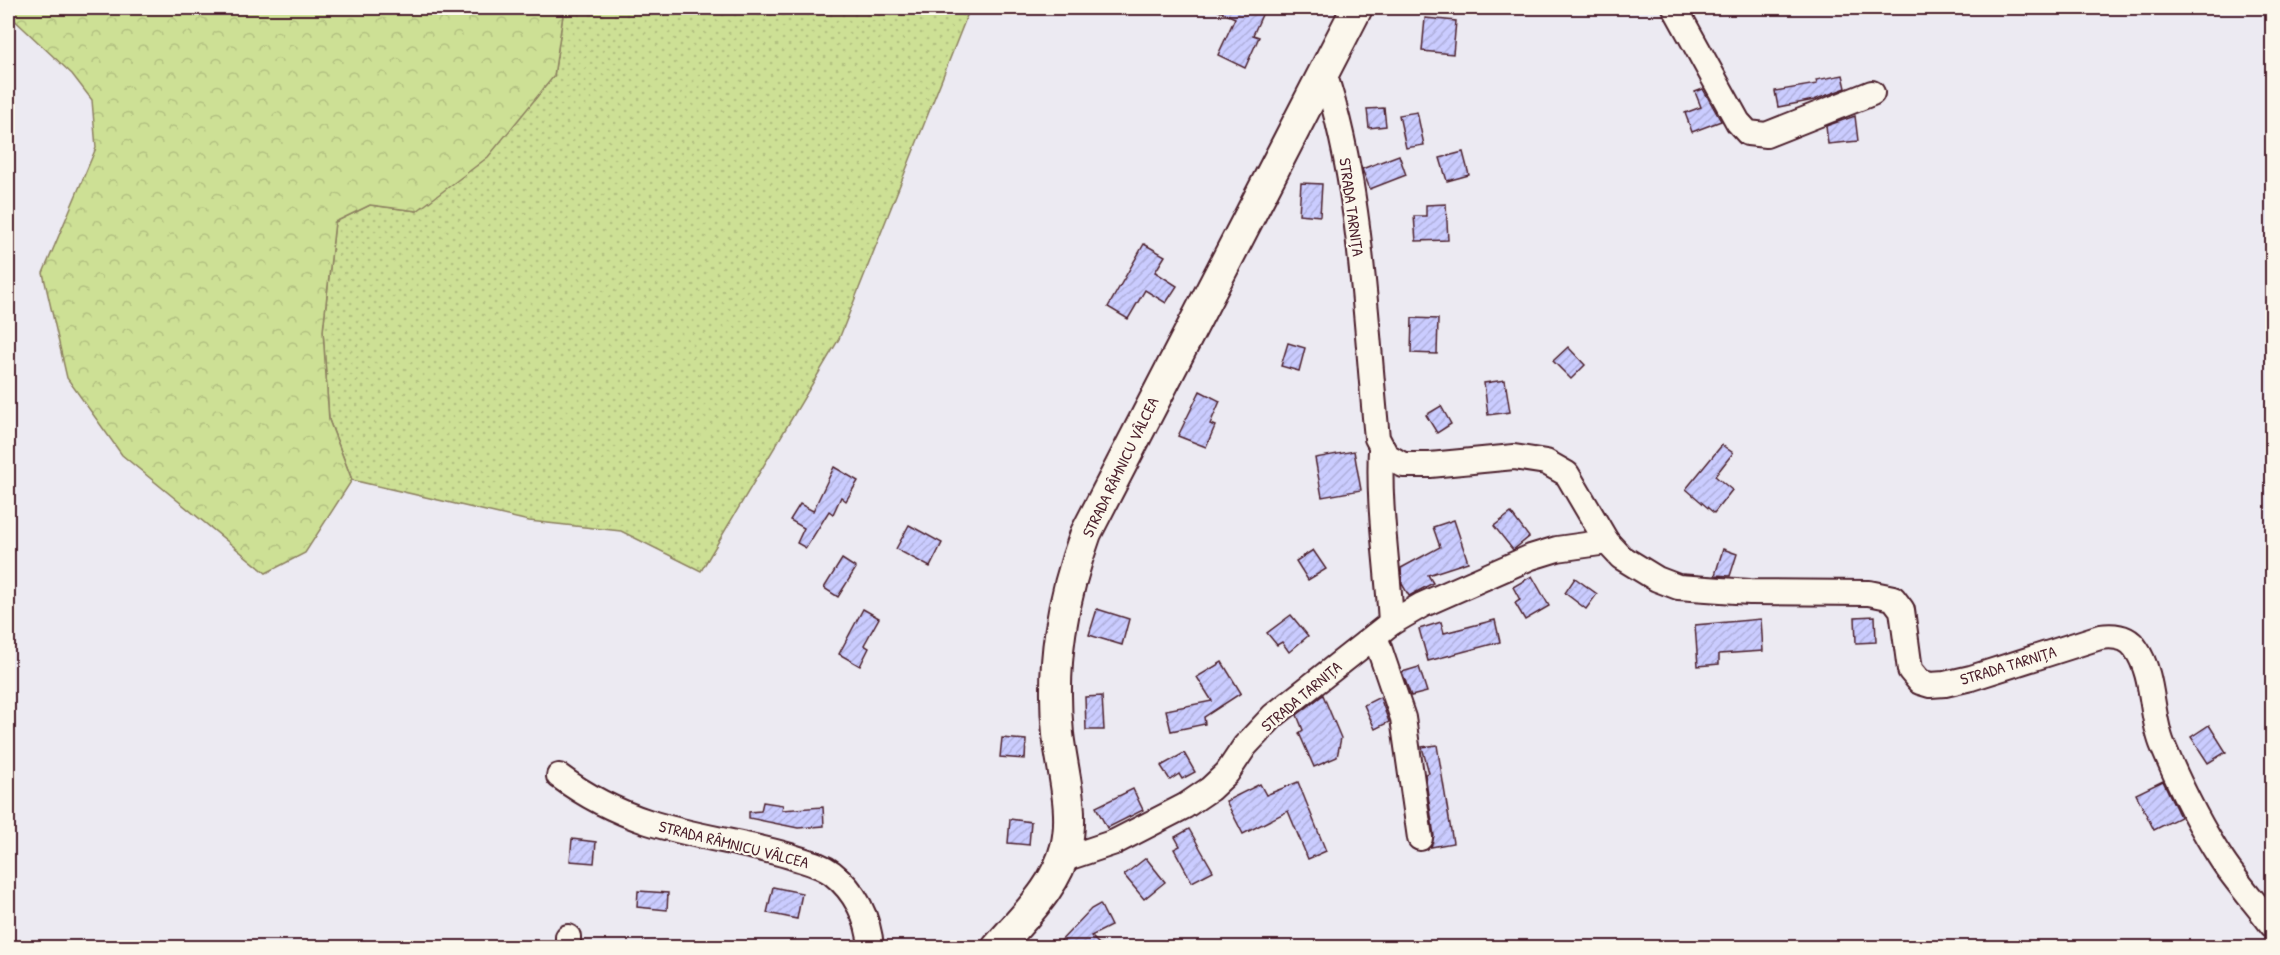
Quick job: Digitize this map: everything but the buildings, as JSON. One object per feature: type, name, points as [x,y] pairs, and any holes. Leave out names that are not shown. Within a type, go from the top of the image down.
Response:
[{"type":"main road","name":"STRADA RÂMNICU VÂLCEA","points":[[997,948],[1047,889],[1066,847],[1068,819],[1057,723],[1056,660],[1063,609],[1074,567],[1101,500],[1357,8]]},
{"type":"street","points":[[1675,8],[1738,122],[1748,133],[1766,135],[1872,93]]},
{"type":"street","name":"STRADA TARNIȚA","points":[[1324,73],[1336,109],[1353,204],[1377,438],[1381,449],[1381,509],[1388,564],[1383,630]]},
{"type":"street","name":"STRADA TARNIȚA","points":[[1381,449],[1403,465],[1430,465],[1514,456],[1546,462],[1567,474],[1607,542],[1639,570],[1678,587],[1750,592],[1869,593],[1893,598],[1902,609],[1910,670],[1914,679],[1929,685],[1971,678],[2100,637],[2112,636],[2128,640],[2136,647],[2144,663],[2156,729],[2163,747],[2200,822],[2222,860],[2272,925]]},
{"type":"street","name":"STRADA TARNIȚA","points":[[1061,860],[1114,842],[1185,806],[1210,789],[1273,716],[1383,630],[1422,605],[1531,557],[1557,549],[1607,542]]},
{"type":"street","points":[[1383,630],[1403,718],[1420,838]]},
{"type":"street","name":"STRADA RÂMNICU VÂLCEA","points":[[559,776],[606,806],[649,822],[759,847],[816,865],[831,873],[852,892],[866,917],[872,948]]},
{"type":"green space","points":[[8,8],[564,8],[554,76],[488,157],[417,211],[370,205],[335,222],[323,331],[329,420],[352,480],[305,553],[266,573],[122,455],[67,378],[43,273],[96,148],[92,100],[72,74],[8,14]]},
{"type":"green space","points":[[564,8],[970,8],[839,339],[701,571],[621,531],[529,521],[352,480],[329,420],[323,331],[335,222],[370,205],[417,211],[554,76]]}]
